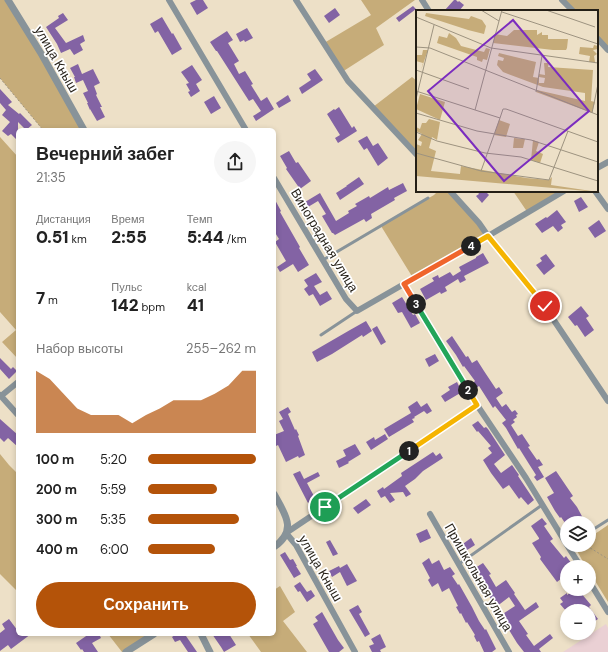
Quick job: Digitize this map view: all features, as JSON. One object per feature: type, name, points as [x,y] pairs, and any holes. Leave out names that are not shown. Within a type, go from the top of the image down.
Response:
[{"type":"street","name":"улица Кныш","points":[[8,0],[42,55],[83,128]]},
{"type":"street","points":[[168,0],[245,128]]},
{"type":"street","points":[[296,0],[348,81],[416,154]]},
{"type":"street","points":[[422,0],[428,10]]},
{"type":"street","points":[[562,0],[571,10]]},
{"type":"street","points":[[598,39],[608,50]]},
{"type":"street","points":[[598,167],[608,162]]},
{"type":"street","name":"Виноградная улица","points":[[276,181],[346,299],[358,311],[562,192]]},
{"type":"street","points":[[451,192],[479,222],[488,236],[545,306],[608,401]]},
{"type":"street","points":[[596,192],[608,209]]},
{"type":"street","points":[[404,284],[477,405],[526,478],[560,532]]},
{"type":"street","points":[[16,384],[1,396],[16,413]]},
{"type":"street","points":[[276,546],[282,541],[286,533],[477,405]]},
{"type":"street","name":"улица Кныш","points":[[276,498],[286,517],[286,533],[296,545],[355,652]]},
{"type":"street","name":"Пришкольная улица","points":[[430,514],[509,652]]},
{"type":"street","points":[[596,592],[608,612]]},
{"type":"street","points":[[126,652],[151,636]]},
{"type":"street","points":[[201,636],[210,652]]},
{"type":"lane","points":[[323,260],[428,198]]},
{"type":"lane","points":[[321,335],[358,311]]},
{"type":"lane","points":[[459,564],[542,504]]},
{"type":"lane","points":[[596,528],[608,520]]},
{"type":"path","points":[[0,78],[41,128]]},
{"type":"path","points":[[596,552],[608,559]]},
{"type":"shaded area","points":[[0,0],[9,0],[83,128],[41,128],[0,78]]},
{"type":"shaded area","points":[[361,0],[415,0],[376,28],[384,45],[342,72],[324,43],[371,15]]},
{"type":"shaded area","points":[[562,0],[608,0],[608,50],[598,39],[598,10],[572,10]]},
{"type":"shaded area","points":[[412,77],[416,80],[416,148],[413,151],[373,107]]},
{"type":"shaded area","points":[[0,137],[16,155],[16,330],[0,312]]},
{"type":"shaded area","points":[[437,192],[451,192],[488,236],[413,278],[381,226]]},
{"type":"shaded area","points":[[514,192],[562,192],[528,213]]},
{"type":"shaded area","points":[[16,330],[16,357],[2,342]]},
{"type":"shaded area","points":[[0,454],[16,472],[16,590],[0,574]]},
{"type":"shaded area","points":[[608,525],[608,602],[596,582],[596,560],[582,560],[578,552],[596,552],[596,533]]},
{"type":"shaded area","points":[[280,586],[295,612],[283,621],[307,652],[261,652],[249,636],[276,636],[276,589]]},
{"type":"shaded area","points":[[606,624],[608,628],[608,652],[563,652],[581,640],[596,640],[596,631]]},
{"type":"shaded area","points":[[110,636],[151,636],[126,652],[122,652]]},
{"type":"building","points":[[196,0],[203,0],[208,8],[197,15],[190,3]]},
{"type":"building","points":[[454,0],[459,1],[464,5],[460,10],[445,10]]},
{"type":"building","points":[[413,6],[416,9],[399,22],[396,18]]},
{"type":"building","points":[[335,8],[340,15],[329,23],[324,16]]},
{"type":"building","points":[[63,13],[68,20],[55,28],[66,43],[83,35],[85,41],[80,44],[83,50],[74,55],[70,49],[61,53],[46,27],[59,18],[58,16]]},
{"type":"building","points":[[162,17],[182,49],[172,55],[158,31],[155,33],[150,24]]},
{"type":"building","points":[[247,28],[253,38],[245,42],[244,40],[240,42],[236,34]]},
{"type":"building","points":[[227,31],[233,40],[228,43],[239,61],[234,64],[239,74],[245,71],[253,84],[251,85],[261,101],[267,97],[274,109],[256,121],[253,116],[261,111],[253,99],[249,101],[210,42]]},
{"type":"building","points":[[78,64],[82,74],[93,69],[100,83],[94,86],[96,95],[102,107],[100,107],[105,117],[97,121],[90,110],[83,93],[88,91],[83,80],[76,83],[75,77],[70,68]]},
{"type":"building","points":[[192,65],[202,80],[196,84],[200,91],[191,97],[188,92],[190,91],[186,84],[189,83],[181,72]]},
{"type":"building","points":[[315,69],[323,80],[302,94],[299,88],[311,80],[307,74]]},
{"type":"building","points":[[0,89],[12,102],[8,105],[19,114],[20,113],[32,125],[28,128],[24,128],[18,122],[18,128],[16,128],[16,139],[11,134],[8,136],[2,131],[10,122],[2,115],[6,110],[0,103]]},
{"type":"building","points":[[288,95],[291,101],[279,108],[276,103]]},
{"type":"building","points":[[214,96],[221,108],[211,114],[204,102]]},
{"type":"building","points":[[339,107],[352,128],[354,126],[357,131],[338,143],[335,138],[340,135],[327,114]]},
{"type":"building","points":[[367,136],[373,146],[378,143],[388,158],[378,166],[367,148],[364,150],[358,141]]},
{"type":"building","points":[[289,151],[296,163],[298,162],[311,181],[300,189],[286,169],[287,168],[280,156]]},
{"type":"building","points":[[359,177],[364,184],[340,200],[336,193]]},
{"type":"building","points":[[403,183],[407,191],[371,214],[372,218],[366,222],[364,219],[335,235],[332,233],[322,216],[326,214],[318,201],[308,207],[305,202],[320,193],[336,221],[357,206],[355,204],[369,196],[370,198],[388,187],[389,190]]},
{"type":"building","points":[[478,192],[486,192],[489,195],[482,203],[476,196],[479,194]]},
{"type":"building","points":[[581,197],[588,207],[579,212],[574,201]]},
{"type":"building","points":[[276,202],[281,211],[280,212],[309,265],[298,272],[293,264],[280,272],[277,267],[286,261],[276,244],[276,241],[279,239],[276,234]]},
{"type":"building","points":[[557,210],[566,222],[561,225],[563,228],[558,232],[553,226],[542,233],[535,224],[546,217],[547,218]]},
{"type":"building","points":[[599,220],[606,231],[595,238],[588,228]]},
{"type":"building","points":[[483,253],[489,263],[464,276],[466,280],[460,283],[458,279],[445,287],[447,291],[441,294],[440,292],[426,300],[420,289],[434,281],[432,278],[438,275],[439,278],[450,272],[453,276],[461,271],[459,267]]},
{"type":"building","points":[[546,254],[555,266],[544,275],[536,265],[542,261],[540,258]]},
{"type":"building","points":[[316,273],[322,282],[314,286],[320,295],[327,291],[332,299],[320,306],[313,294],[309,296],[304,289],[308,286],[304,280]]},
{"type":"building","points":[[402,297],[413,315],[415,314],[420,323],[411,328],[402,312],[398,313],[392,303]]},
{"type":"building","points":[[581,306],[589,316],[586,318],[594,330],[585,337],[577,325],[575,326],[568,317]]},
{"type":"building","points":[[366,321],[372,331],[363,337],[362,335],[317,362],[312,352]]},
{"type":"building","points":[[377,326],[386,342],[381,345],[372,329]]},
{"type":"building","points":[[452,336],[466,357],[468,356],[472,363],[477,360],[496,389],[499,387],[503,393],[496,398],[502,407],[506,404],[512,412],[515,410],[518,414],[513,420],[515,422],[511,425],[518,436],[522,434],[530,446],[528,447],[537,460],[539,459],[543,465],[538,467],[544,477],[537,481],[534,477],[536,475],[502,423],[506,420],[495,406],[493,408],[479,386],[476,388],[473,383],[475,381],[464,366],[463,367],[446,341]]},
{"type":"building","points":[[435,354],[439,361],[429,367],[425,359]]},
{"type":"building","points":[[0,358],[11,369],[13,367],[16,372],[9,379],[0,369]]},
{"type":"building","points":[[457,382],[462,392],[445,402],[441,396],[450,390],[448,387]]},
{"type":"building","points":[[417,401],[421,407],[427,403],[432,411],[427,414],[424,411],[414,417],[415,418],[412,419],[414,422],[389,437],[384,429],[411,413],[408,407]]},
{"type":"building","points":[[288,407],[291,412],[288,414],[295,430],[296,429],[299,435],[298,436],[305,455],[299,458],[298,456],[286,462],[278,445],[276,446],[276,434],[284,431],[279,421],[283,419],[279,412]]},
{"type":"building","points":[[0,419],[16,433],[16,445],[8,438],[4,442],[0,438]]},
{"type":"building","points":[[478,421],[484,428],[486,427],[488,429],[505,455],[494,464],[501,473],[512,465],[534,500],[528,505],[521,497],[519,499],[509,485],[503,489],[483,460],[492,453],[488,448],[491,446],[472,425]]},
{"type":"building","points":[[385,434],[388,439],[371,450],[366,442],[374,437],[375,440]]},
{"type":"building","points":[[355,444],[361,454],[339,468],[336,461],[346,456],[343,450]]},
{"type":"building","points":[[433,452],[436,456],[440,453],[443,458],[423,471],[405,486],[411,494],[406,497],[403,492],[390,493],[395,500],[390,503],[385,496],[381,498],[377,491],[383,487],[384,489],[402,476],[401,473]]},
{"type":"building","points":[[300,471],[304,479],[318,472],[320,476],[307,483],[315,498],[308,503],[293,474]]},
{"type":"building","points":[[556,471],[573,496],[570,498],[582,516],[560,516],[560,518],[547,497],[554,493],[545,478]]},
{"type":"building","points":[[366,499],[371,505],[358,514],[353,508]]},
{"type":"building","points":[[542,518],[547,524],[544,526],[553,539],[550,541],[564,558],[566,556],[569,560],[560,560],[560,580],[557,582],[540,559],[541,557],[532,543],[539,538],[531,526]]},
{"type":"building","points":[[427,529],[431,538],[420,543],[416,534]]},
{"type":"building","points":[[471,538],[475,545],[464,552],[460,546]]},
{"type":"building","points":[[330,540],[338,554],[333,556],[326,542]]},
{"type":"building","points":[[285,552],[290,560],[293,559],[301,574],[294,578],[280,555]]},
{"type":"building","points":[[429,558],[432,564],[439,560],[444,570],[450,567],[455,574],[452,576],[458,585],[459,584],[479,621],[485,630],[486,629],[496,649],[492,652],[484,652],[479,641],[477,642],[474,636],[475,635],[456,607],[458,606],[449,588],[442,592],[438,583],[432,587],[428,580],[430,578],[422,563]]},
{"type":"building","points":[[483,563],[491,574],[489,575],[496,587],[506,580],[525,610],[536,602],[539,607],[519,621],[528,634],[526,635],[534,646],[550,634],[553,638],[539,649],[541,652],[524,652],[517,643],[509,630],[511,629],[501,615],[515,606],[509,597],[496,607],[481,583],[484,581],[475,568]]},
{"type":"building","points":[[347,564],[357,581],[347,586],[340,572],[332,577],[329,571]]},
{"type":"building","points":[[300,582],[307,592],[311,590],[315,596],[307,602],[300,591],[298,592],[294,586]]},
{"type":"building","points":[[563,596],[584,596],[590,604],[560,604],[563,602],[560,598]]},
{"type":"building","points":[[358,605],[362,612],[359,614],[370,634],[365,637],[349,610]]},
{"type":"building","points":[[322,612],[344,648],[339,652],[329,652],[313,624],[318,621],[315,617]]},
{"type":"building","points":[[9,619],[16,628],[16,636],[28,636],[11,649],[8,645],[0,651],[0,633],[5,629],[2,624]]},
{"type":"building","points":[[380,634],[386,647],[380,650],[381,652],[372,652],[369,646],[374,644],[371,639]]},
{"type":"building","points":[[86,636],[100,636],[101,638],[92,643],[98,652],[84,652],[76,643]]},
{"type":"building","points":[[186,636],[197,652],[188,652],[180,640],[175,642],[172,637]]},
{"type":"building","points":[[213,636],[230,636],[236,645],[224,652]]},
{"type":"route","points":[[325,507],[477,405],[404,284],[488,236],[545,306]]}]
